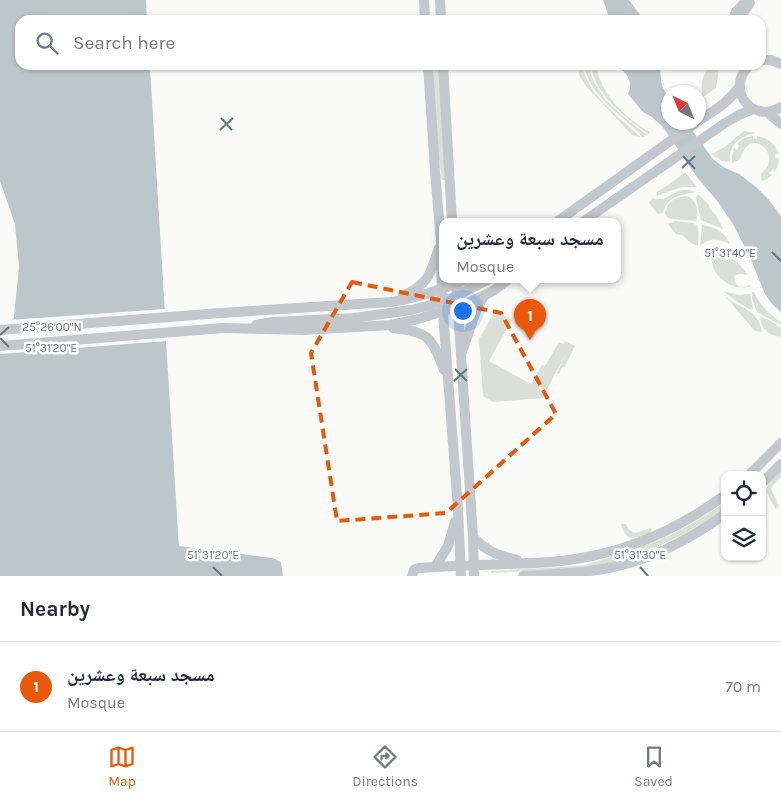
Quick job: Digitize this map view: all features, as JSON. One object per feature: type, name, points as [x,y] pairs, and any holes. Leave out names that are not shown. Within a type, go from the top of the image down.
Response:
[{"type":"street","points":[[424,0],[425,15]]},
{"type":"street","points":[[440,0],[441,15]]},
{"type":"street","points":[[735,15],[747,0]]},
{"type":"street","points":[[744,15],[752,0]]},
{"type":"street","points":[[766,59],[781,64]]},
{"type":"street","points":[[428,70],[439,219]]},
{"type":"street","points":[[443,70],[452,218]]},
{"type":"street","points":[[706,116],[733,96],[740,86],[745,70]]},
{"type":"street","points":[[740,86],[745,102],[754,109],[767,112],[781,107]]},
{"type":"street","points":[[588,218],[732,118],[754,109]]},
{"type":"street","points":[[767,112],[781,124]]},
{"type":"street","points":[[562,218],[686,130]]},
{"type":"street","points":[[391,302],[417,289],[426,280],[439,248]]},
{"type":"street","points":[[442,283],[461,571]]},
{"type":"street","points":[[0,330],[391,302],[417,297],[442,289],[452,283]]},
{"type":"street","points":[[246,328],[273,322],[354,318],[427,307],[442,300],[452,291],[455,283]]},
{"type":"street","points":[[456,283],[474,576]]},
{"type":"street","points":[[443,312],[447,303],[457,295],[481,283]]},
{"type":"street","points":[[0,346],[222,328],[303,330],[378,326],[405,322],[458,307],[485,295],[504,283]]},
{"type":"street","points":[[461,358],[476,311],[485,295]]},
{"type":"street","points":[[378,326],[411,329],[422,333],[435,346],[448,378]]},
{"type":"street","points":[[753,471],[781,443]]},
{"type":"street","points":[[766,479],[781,464]]},
{"type":"street","points":[[412,576],[412,572],[416,568],[434,567],[461,571],[474,565],[554,562],[619,550],[671,529],[700,513],[721,498]]},
{"type":"street","points":[[434,567],[444,554],[451,539],[458,509]]},
{"type":"street","points":[[523,576],[603,569],[634,562],[686,539],[722,516]]},
{"type":"street","points":[[473,537],[483,547],[496,554],[530,563]]},
{"type":"highlighted area","points":[[352,282],[501,313],[556,414],[446,513],[337,521],[311,353]]},
{"type":"shaded area","points":[[0,0],[146,0],[147,15],[15,15],[15,70],[150,70],[179,545],[273,558],[281,562],[283,576],[0,576],[0,339],[14,317],[19,267],[15,224],[0,181]]},
{"type":"shaded area","points":[[603,0],[629,0],[640,15],[608,15]]},
{"type":"shaded area","points":[[433,70],[439,70],[445,180],[442,180],[437,145]]},
{"type":"shaded area","points":[[578,70],[583,70],[590,86],[597,96],[640,137],[632,135],[586,86]]},
{"type":"shaded area","points":[[585,70],[590,70],[603,96],[647,135],[643,137],[608,104],[587,76]]},
{"type":"shaded area","points":[[592,70],[597,70],[603,86],[616,105],[623,113],[650,132],[648,134],[612,104],[598,86]]},
{"type":"shaded area","points":[[622,70],[660,70],[661,125],[643,112],[628,94],[630,82]]},
{"type":"shaded area","points":[[707,70],[719,70],[716,88],[706,95],[706,85],[702,85],[702,80]]},
{"type":"shaded area","points":[[665,130],[692,130],[712,158],[756,187],[781,216],[781,312],[765,294],[749,255],[733,224],[697,177]]},
{"type":"shaded area","points":[[744,131],[755,133],[749,134],[736,143],[731,151],[730,162],[722,161],[712,154],[726,146]]},
{"type":"shaded area","points":[[753,136],[753,139],[757,138],[757,136],[771,142],[779,154],[775,154],[775,158],[779,159],[775,172],[773,169],[769,173],[772,175],[762,181],[761,173],[767,168],[769,156],[766,150],[757,143],[747,146],[739,160],[732,163],[734,148],[737,150],[739,146],[737,144],[744,138]]},
{"type":"shaded area","points":[[685,172],[697,187],[681,187],[657,196],[657,192]]},
{"type":"shaded area","points":[[682,190],[695,192],[675,197],[667,203],[663,213],[658,214],[649,203],[653,198],[662,199]]},
{"type":"shaded area","points":[[697,195],[709,205],[723,229],[701,220]]},
{"type":"shaded area","points":[[680,197],[688,197],[696,204],[696,221],[667,217],[665,213],[669,205]]},
{"type":"shaded area","points":[[675,221],[693,223],[698,227],[698,246],[682,235],[676,234],[668,224]]},
{"type":"shaded area","points":[[702,225],[719,231],[730,244],[710,240],[700,247]]},
{"type":"shaded area","points":[[717,254],[731,258],[745,271],[747,275],[737,274],[734,277],[736,284],[743,287],[750,286],[744,288],[730,285],[718,276],[712,264],[712,257]]},
{"type":"shaded area","points":[[723,291],[739,295],[750,294],[753,309],[751,310],[736,301]]},
{"type":"shaded area","points":[[752,292],[754,292],[765,309],[781,322],[781,325],[757,312]]},
{"type":"shaded area","points":[[726,297],[753,314],[760,324],[762,332],[755,331]]},
{"type":"shaded area","points":[[495,311],[512,320],[489,361],[531,384],[542,365],[545,366],[559,342],[563,344],[565,341],[575,346],[559,374],[557,373],[566,354],[546,391],[539,388],[545,393],[543,398],[493,402],[483,396],[479,339]]},
{"type":"shaded area","points":[[760,317],[769,320],[781,328],[781,337],[766,331]]},
{"type":"shaded area","points":[[781,471],[781,477],[771,489],[779,506],[776,509],[767,489],[771,481]]},
{"type":"shaded area","points":[[721,505],[721,511],[686,533],[648,551],[623,560],[584,568],[491,573],[491,571],[586,565],[657,541],[692,523]]},
{"type":"shaded area","points":[[621,524],[626,524],[628,529],[635,533],[651,528],[652,530],[650,534],[632,538],[625,534]]},
{"type":"pier","points":[[150,70],[153,70],[181,543],[271,556],[282,560],[284,564],[273,558],[179,546],[166,341],[0,354],[0,334],[9,320],[165,309]]},
{"type":"place","name":"مسجد سبعة وعشرين","points":[[530,340]]}]
